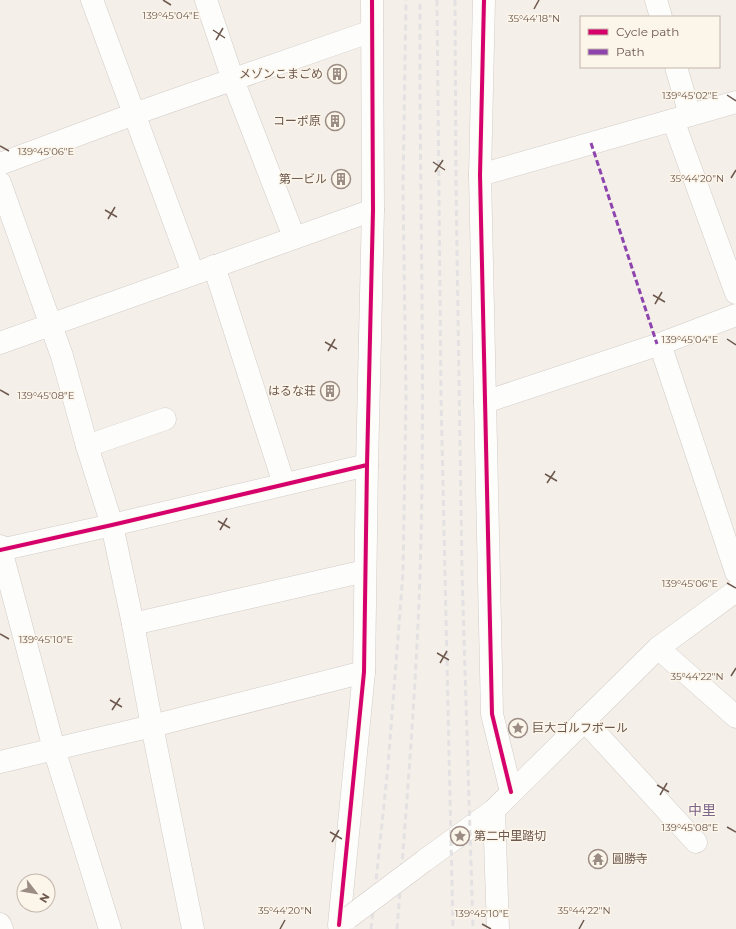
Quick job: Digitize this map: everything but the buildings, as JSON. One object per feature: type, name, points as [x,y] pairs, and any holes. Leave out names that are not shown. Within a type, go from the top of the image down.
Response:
[{"type":"street","points":[[92,0],[193,273]]},
{"type":"street","points":[[206,0],[233,80],[294,237]]},
{"type":"street","points":[[340,924],[364,672],[373,210],[372,0]]},
{"type":"street","points":[[484,0],[480,175],[492,714],[511,792]]},
{"type":"street","points":[[656,0],[661,16]]},
{"type":"street","points":[[0,164],[134,114],[372,31]]},
{"type":"street","points":[[676,68],[682,117],[736,293]]},
{"type":"street","points":[[480,175],[736,102]]},
{"type":"street","points":[[0,183],[39,295],[52,324],[87,446],[112,525],[193,929]]},
{"type":"street","points":[[0,343],[373,210]]},
{"type":"street","points":[[214,266],[284,484]]},
{"type":"street","points":[[485,402],[660,344],[736,316]]},
{"type":"street","points":[[660,344],[736,572]]},
{"type":"street","points":[[87,446],[165,419]]},
{"type":"street","points":[[110,929],[54,749],[0,548],[112,525],[367,464]]},
{"type":"street","points":[[133,624],[365,571]]},
{"type":"street","points":[[340,924],[494,810],[658,648],[732,601]]},
{"type":"street","points":[[658,648],[736,717]]},
{"type":"street","points":[[0,762],[152,726],[364,672]]},
{"type":"street","points":[[584,720],[696,842]]},
{"type":"street","points":[[494,810],[498,929]]},
{"type":"street","points":[[0,924],[2,929]]},
{"type":"railway","points":[[371,929],[388,766],[403,573],[406,397],[403,189],[406,0]]},
{"type":"railway","points":[[397,929],[413,708],[422,503],[420,0]]},
{"type":"railway","points":[[437,0],[441,396],[453,929]]},
{"type":"railway","points":[[455,0],[456,186],[462,572],[473,929]]},
{"type":"marked path","points":[[591,143],[657,344]]},
{"type":"cycle path","points":[[339,925],[364,672],[373,210],[372,0]]},
{"type":"cycle path","points":[[484,0],[480,175],[492,714],[511,792]]},
{"type":"cycle path","points":[[0,550],[367,465]]},
{"type":"place","name":"メゾンこまごめ","points":[[337,74]]},
{"type":"place","name":"コーポ原","points":[[335,121]]},
{"type":"place","name":"第一ビル","points":[[341,179]]},
{"type":"place","name":"はるな荘","points":[[330,391]]},
{"type":"place","name":"巨大ゴルフボール","points":[[518,728]]},
{"type":"place","name":"第二中里踏切","points":[[460,836]]},
{"type":"place","name":"圓勝寺","points":[[598,859]]},
{"type":"district","name":"中里","points":[[702,810]]}]
